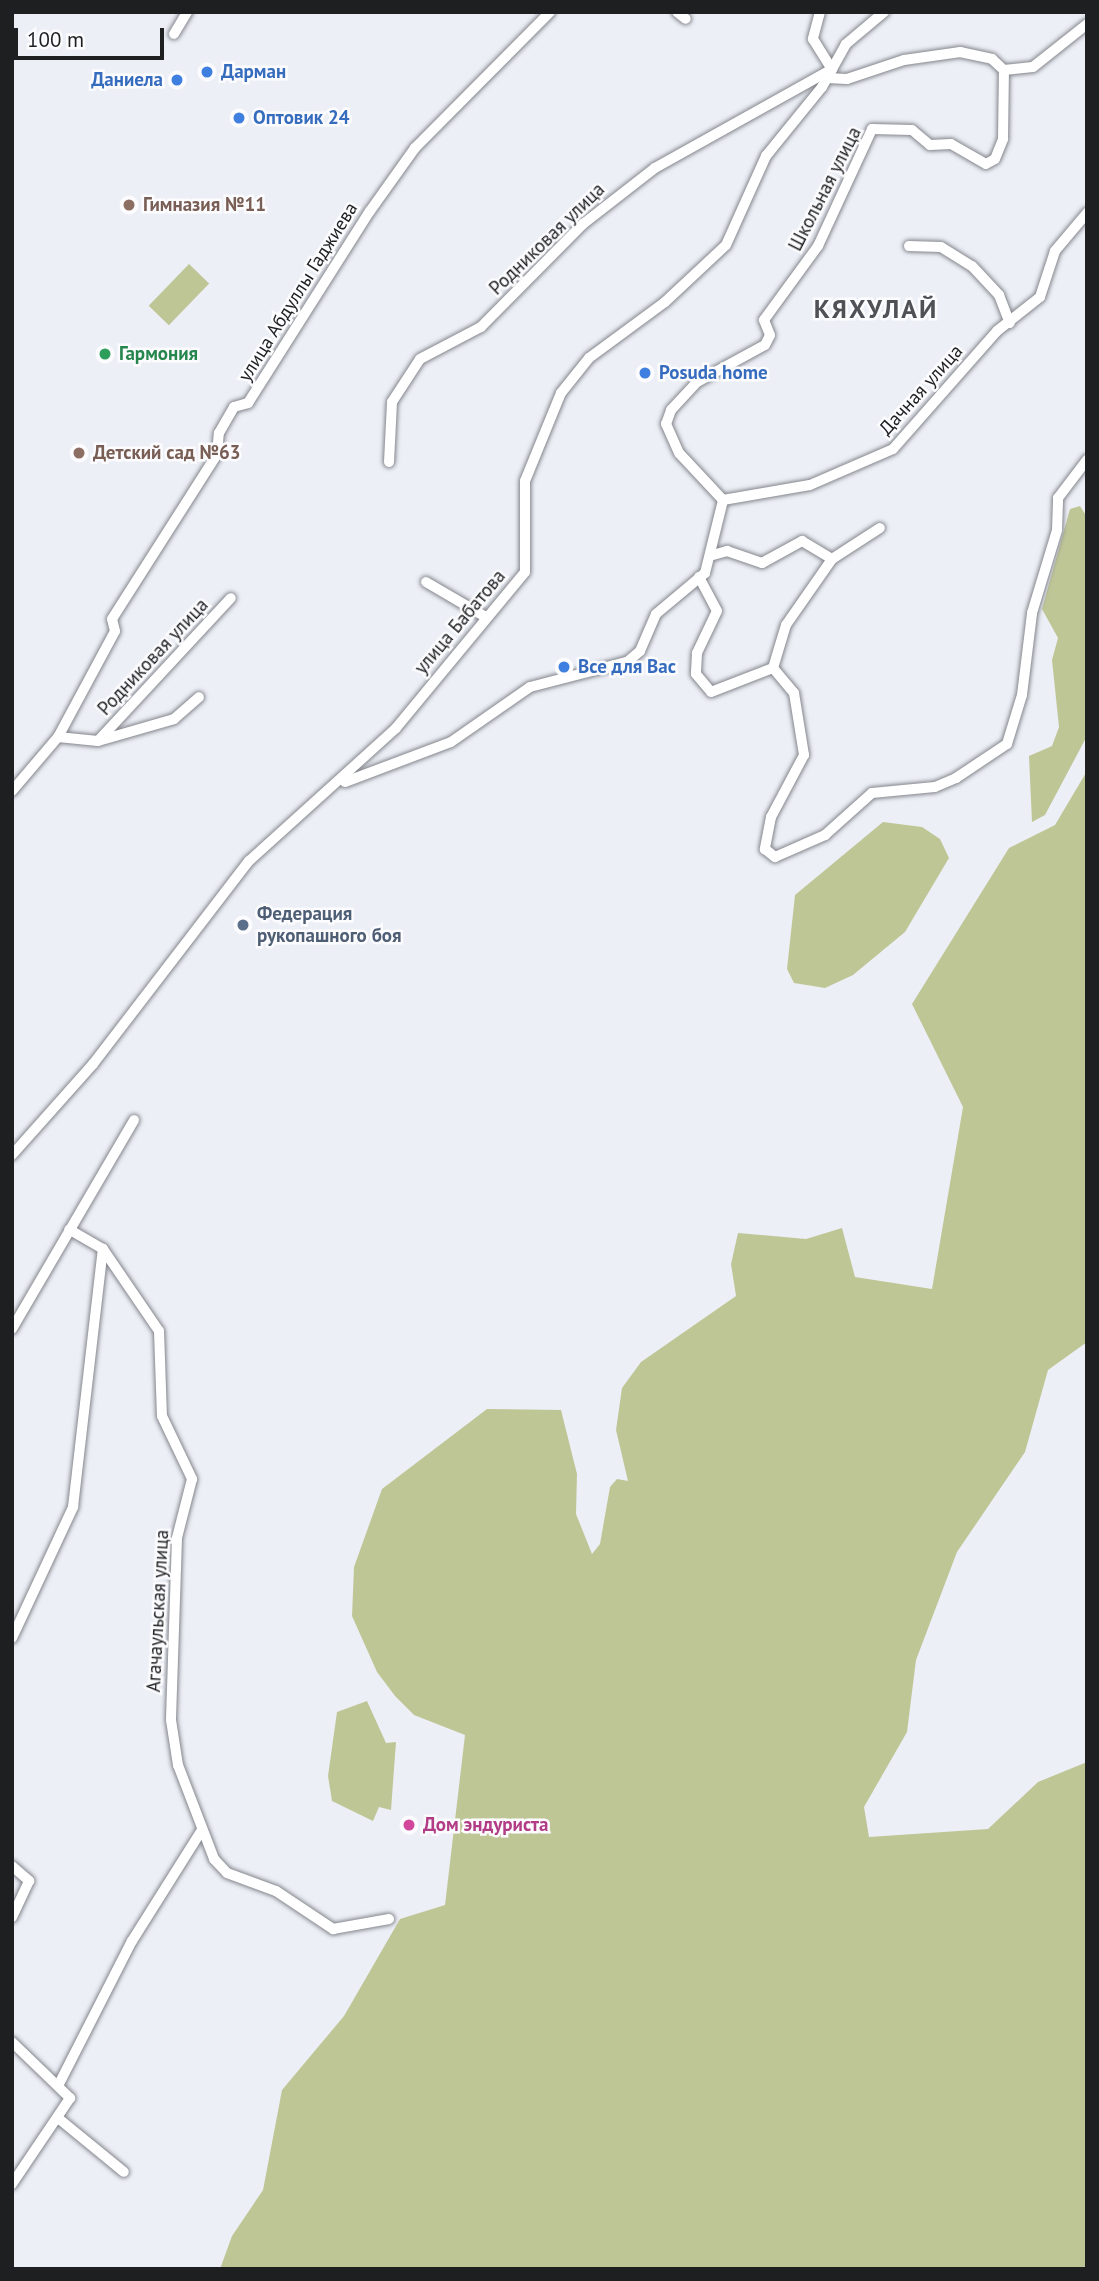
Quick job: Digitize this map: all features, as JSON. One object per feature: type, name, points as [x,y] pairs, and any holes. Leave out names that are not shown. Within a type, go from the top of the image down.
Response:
[{"type":"street","points":[[174,34],[187,12]]},
{"type":"street","name":"улица Абдуллы Гаджиева","points":[[12,791],[58,737],[115,631],[112,619],[217,454],[219,433],[234,407],[248,403],[415,148],[550,12]]},
{"type":"street","points":[[820,12],[813,39],[830,74],[847,79],[904,60],[960,52],[985,57],[1004,70],[1033,67],[1087,24]]},
{"type":"street","name":"улица Бабатова","points":[[12,1155],[93,1064],[249,861],[294,815],[342,783],[396,728],[484,615],[529,563],[525,481],[561,393],[589,358],[665,302],[726,245],[765,156],[830,74],[857,30],[884,12]]},
{"type":"street","name":"Школьная улица","points":[[723,500],[679,453],[666,424],[671,410],[697,382],[765,345],[770,335],[764,320],[818,246],[872,129],[912,130],[930,145],[951,144],[986,164],[995,159],[1003,139],[1004,70]]},
{"type":"street","name":"Родниковая улица","points":[[389,461],[392,402],[420,359],[481,327],[583,224],[655,168],[830,74]]},
{"type":"street","name":"Дачная улица","points":[[723,500],[790,491],[869,464],[899,442],[913,420],[1010,323],[1041,297],[1055,251],[1087,213]]},
{"type":"street","points":[[909,246],[942,247],[972,265],[999,295],[1010,323]]},
{"type":"street","points":[[773,668],[794,693],[804,755],[768,824],[765,849],[775,857],[825,835],[872,793],[935,787],[956,778],[1007,744],[1026,678],[1032,613],[1057,530],[1058,498],[1087,460]]},
{"type":"street","points":[[342,783],[451,742],[530,687],[627,662],[640,651],[656,614],[699,577],[713,555],[723,500]]},
{"type":"street","points":[[773,668],[786,625],[832,559],[880,528]]},
{"type":"street","points":[[713,555],[727,551],[762,563],[802,541],[832,559]]},
{"type":"street","points":[[699,577],[717,611],[697,653],[696,674],[711,692],[773,668]]},
{"type":"street","points":[[426,582],[484,615]]},
{"type":"street","name":"Родниковая улица","points":[[58,737],[98,741],[231,598]]},
{"type":"street","points":[[98,741],[174,719],[199,697]]},
{"type":"street","points":[[12,1329],[134,1121]]},
{"type":"street","name":"Агачаульская улица","points":[[69,1229],[103,1249],[159,1331],[162,1416],[192,1479],[177,1538],[171,1720],[178,1765],[202,1830],[227,1873],[276,1891],[333,1928],[389,1919]]},
{"type":"street","points":[[12,1638],[74,1507],[103,1249]]},
{"type":"street","points":[[59,2084],[132,1941],[202,1830]]},
{"type":"street","points":[[12,1866],[29,1881],[12,1917]]},
{"type":"street","points":[[12,2042],[59,2084],[70,2098],[12,2184]]},
{"type":"street","points":[[58,2118],[124,2172]]},
{"type":"green space","points":[[189,264],[209,283],[169,325],[149,306]]},
{"type":"green space","points":[[1080,506],[1087,517],[1087,736],[1045,815],[1032,822],[1029,756],[1052,746],[1059,727],[1052,660],[1058,638],[1042,609],[1070,509]]},
{"type":"green space","points":[[1087,771],[1087,1342],[1048,1370],[1025,1452],[957,1552],[916,1660],[907,1732],[864,1807],[869,1837],[988,1829],[1038,1782],[1087,1762],[1087,2269],[220,2269],[232,2236],[263,2190],[282,2090],[344,2016],[400,1919],[445,1905],[465,1735],[414,1715],[395,1696],[377,1672],[352,1616],[354,1567],[382,1489],[487,1409],[561,1410],[577,1474],[576,1514],[592,1554],[600,1544],[610,1487],[617,1479],[628,1481],[616,1430],[622,1388],[641,1362],[736,1296],[731,1264],[738,1233],[806,1239],[842,1228],[855,1277],[932,1289],[963,1107],[912,1004],[1009,848],[1055,825]]},
{"type":"green space","points":[[883,822],[922,827],[940,839],[949,858],[905,932],[853,975],[825,988],[794,983],[787,969],[795,895]]},
{"type":"green space","points":[[367,1701],[386,1743],[396,1742],[391,1810],[379,1807],[373,1821],[332,1801],[328,1776],[337,1712]]},
{"type":"place","name":"Дарман","points":[[207,72]]},
{"type":"place","name":"Даниела","points":[[177,80]]},
{"type":"place","name":"Оптовик 24","points":[[239,118]]},
{"type":"place","name":"Гимназия №11","points":[[129,205]]},
{"type":"place","name":"Гармония","points":[[105,354]]},
{"type":"place","name":"Posuda home","points":[[645,373]]},
{"type":"place","name":"Детский сад №63","points":[[79,453]]},
{"type":"place","name":"Все для Вас","points":[[564,667]]},
{"type":"place","name":"Федерация рукопашного боя","points":[[243,925]]},
{"type":"place","name":"Дом эндуриста","points":[[409,1825]]},
{"type":"district","name":"КЯХУЛАЙ","points":[[876,309]]}]
